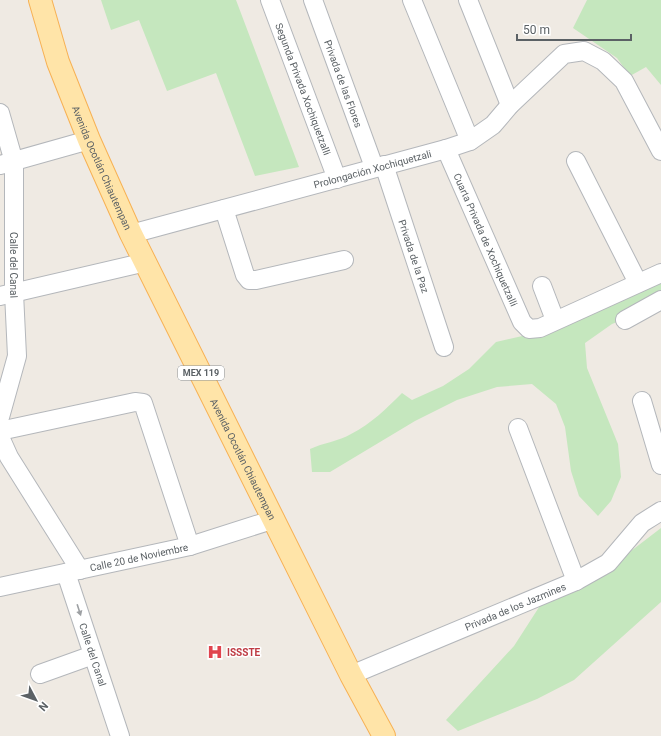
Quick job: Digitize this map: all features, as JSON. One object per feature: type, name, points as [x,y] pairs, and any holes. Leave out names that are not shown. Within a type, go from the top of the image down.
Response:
[{"type":"main road","name":"Avenida Ocotlán Chiautempan","points":[[40,0],[58,62],[89,140],[131,234],[384,736]]},
{"type":"street","name":"Segunda Privada Xochiquetzalli","points":[[270,0],[337,179]]},
{"type":"street","name":"Privada de las Flores","points":[[312,0],[379,166]]},
{"type":"street","points":[[412,0],[470,141]]},
{"type":"street","points":[[468,0],[510,105]]},
{"type":"street","name":"Prolongación Xochiquetzali","points":[[131,234],[337,179],[470,141],[493,126],[510,105],[564,54],[584,51],[603,61],[624,81],[661,151]]},
{"type":"street","name":"Calle del Canal","points":[[0,112],[7,164],[7,294],[17,356],[0,417]]},
{"type":"street","points":[[7,164],[89,140]]},
{"type":"street","name":"Cuarta Privada de Xochiquetzalli","points":[[446,149],[522,322],[529,328],[540,328],[556,320]]},
{"type":"street","points":[[576,161],[638,283]]},
{"type":"street","name":"Privada de la Paz","points":[[379,166],[444,347]]},
{"type":"street","points":[[224,209],[245,276],[249,280],[256,280],[344,260]]},
{"type":"street","points":[[7,294],[146,262]]},
{"type":"street","points":[[542,286],[556,320],[661,273]]},
{"type":"street","points":[[625,320],[661,300]]},
{"type":"street","points":[[642,401],[661,465]]},
{"type":"street","points":[[0,431],[135,402],[143,403],[190,546]]},
{"type":"street","points":[[518,428],[576,581]]},
{"type":"street","name":"Calle del Canal","points":[[0,437],[9,457],[73,572],[93,655],[120,736]]},
{"type":"street","name":"Privada de los Jazmines","points":[[352,675],[576,581],[608,563],[642,523],[661,511]]},
{"type":"street","name":"Calle 20 de Noviembre","points":[[0,587],[190,546],[275,519]]},
{"type":"street","points":[[40,674],[93,655]]},
{"type":"green space","points":[[101,0],[236,0],[299,167],[255,176],[216,73],[167,91],[139,20],[111,30]]},
{"type":"green space","points":[[587,0],[661,0],[661,85],[646,67],[630,76],[617,58],[573,28]]},
{"type":"green space","points":[[661,276],[661,305],[612,324],[585,343],[587,368],[618,444],[621,477],[611,501],[598,516],[579,496],[571,471],[565,427],[556,404],[532,384],[497,387],[457,400],[415,421],[330,472],[312,472],[310,449],[358,430],[378,415],[402,393],[412,400],[443,386],[469,369],[496,342],[540,332]]},
{"type":"green space","points":[[661,528],[661,602],[574,680],[537,699],[458,731],[446,720],[514,646],[543,601],[601,574]]},
{"type":"place","name":"ISSSTE","points":[[215,652]]}]
